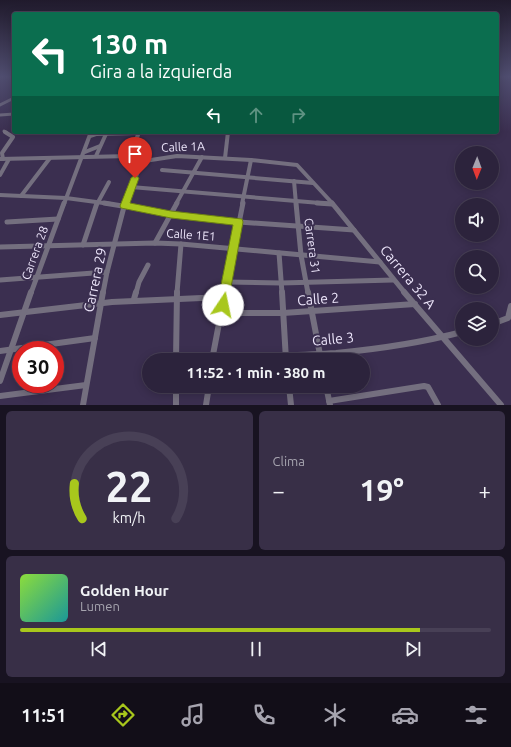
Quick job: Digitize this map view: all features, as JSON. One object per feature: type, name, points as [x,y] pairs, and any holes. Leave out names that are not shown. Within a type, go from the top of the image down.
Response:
[{"type":"street","points":[[0,105],[12,99]]},
{"type":"street","points":[[0,115],[12,114]]},
{"type":"street","points":[[4,131],[13,137],[2,153],[1,159],[50,158],[83,154],[96,156],[130,156],[138,162]]},
{"type":"street","points":[[91,134],[106,134],[96,156]]},
{"type":"street","name":"Carrera 28","points":[[0,381],[48,245],[91,134]]},
{"type":"street","points":[[130,156],[138,134]]},
{"type":"street","points":[[225,158],[228,134]]},
{"type":"street","points":[[83,154],[90,149],[100,146]]},
{"type":"street","points":[[214,157],[226,151]]},
{"type":"street","name":"Calle 1A","points":[[138,162],[177,156],[214,157],[297,165]]},
{"type":"street","points":[[155,243],[202,157]]},
{"type":"street","points":[[20,196],[50,158]]},
{"type":"street","points":[[0,175],[9,159]]},
{"type":"street","points":[[211,353],[222,313],[238,222],[251,160]]},
{"type":"street","name":"Carrera 29","points":[[83,405],[107,272],[124,206],[139,169],[138,162]]},
{"type":"street","name":"Carrera 32 A","points":[[297,165],[354,230],[393,280],[500,405]]},
{"type":"street","points":[[162,170],[313,182]]},
{"type":"street","name":"Carrera 31","points":[[294,181],[297,227],[301,255],[319,353]]},
{"type":"street","points":[[84,245],[99,203],[99,198],[109,182]]},
{"type":"street","points":[[131,188],[332,204]]},
{"type":"street","points":[[0,195],[66,198],[171,214],[238,222],[354,230]]},
{"type":"street","points":[[7,222],[58,219]]},
{"type":"street","name":"Calle 1E1","points":[[0,247],[155,243],[181,244],[380,262]]},
{"type":"street","points":[[176,353],[177,297],[181,244]]},
{"type":"street","points":[[279,253],[286,353]]},
{"type":"street","points":[[134,299],[139,282],[148,265]]},
{"type":"street","points":[[0,280],[107,272]]},
{"type":"street","points":[[227,282],[281,283],[393,280]]},
{"type":"street","points":[[0,315],[102,301],[177,297],[224,297]]},
{"type":"street","name":"Calle 2","points":[[222,313],[311,312],[415,304]]},
{"type":"street","points":[[499,321],[508,318],[511,306]]},
{"type":"street","name":"Calle 3","points":[[346,353],[455,334]]},
{"type":"street","points":[[0,351],[95,338]]},
{"type":"street","points":[[0,396],[86,385]]},
{"type":"street","points":[[328,393],[330,403],[424,386],[428,388],[438,405]]},
{"type":"street","points":[[176,393],[176,405]]},
{"type":"street","points":[[206,405],[208,393]]},
{"type":"street","points":[[287,405],[291,405],[290,393]]},
{"type":"route","points":[[135,178],[124,206],[171,214],[238,222],[223,305]]}]
